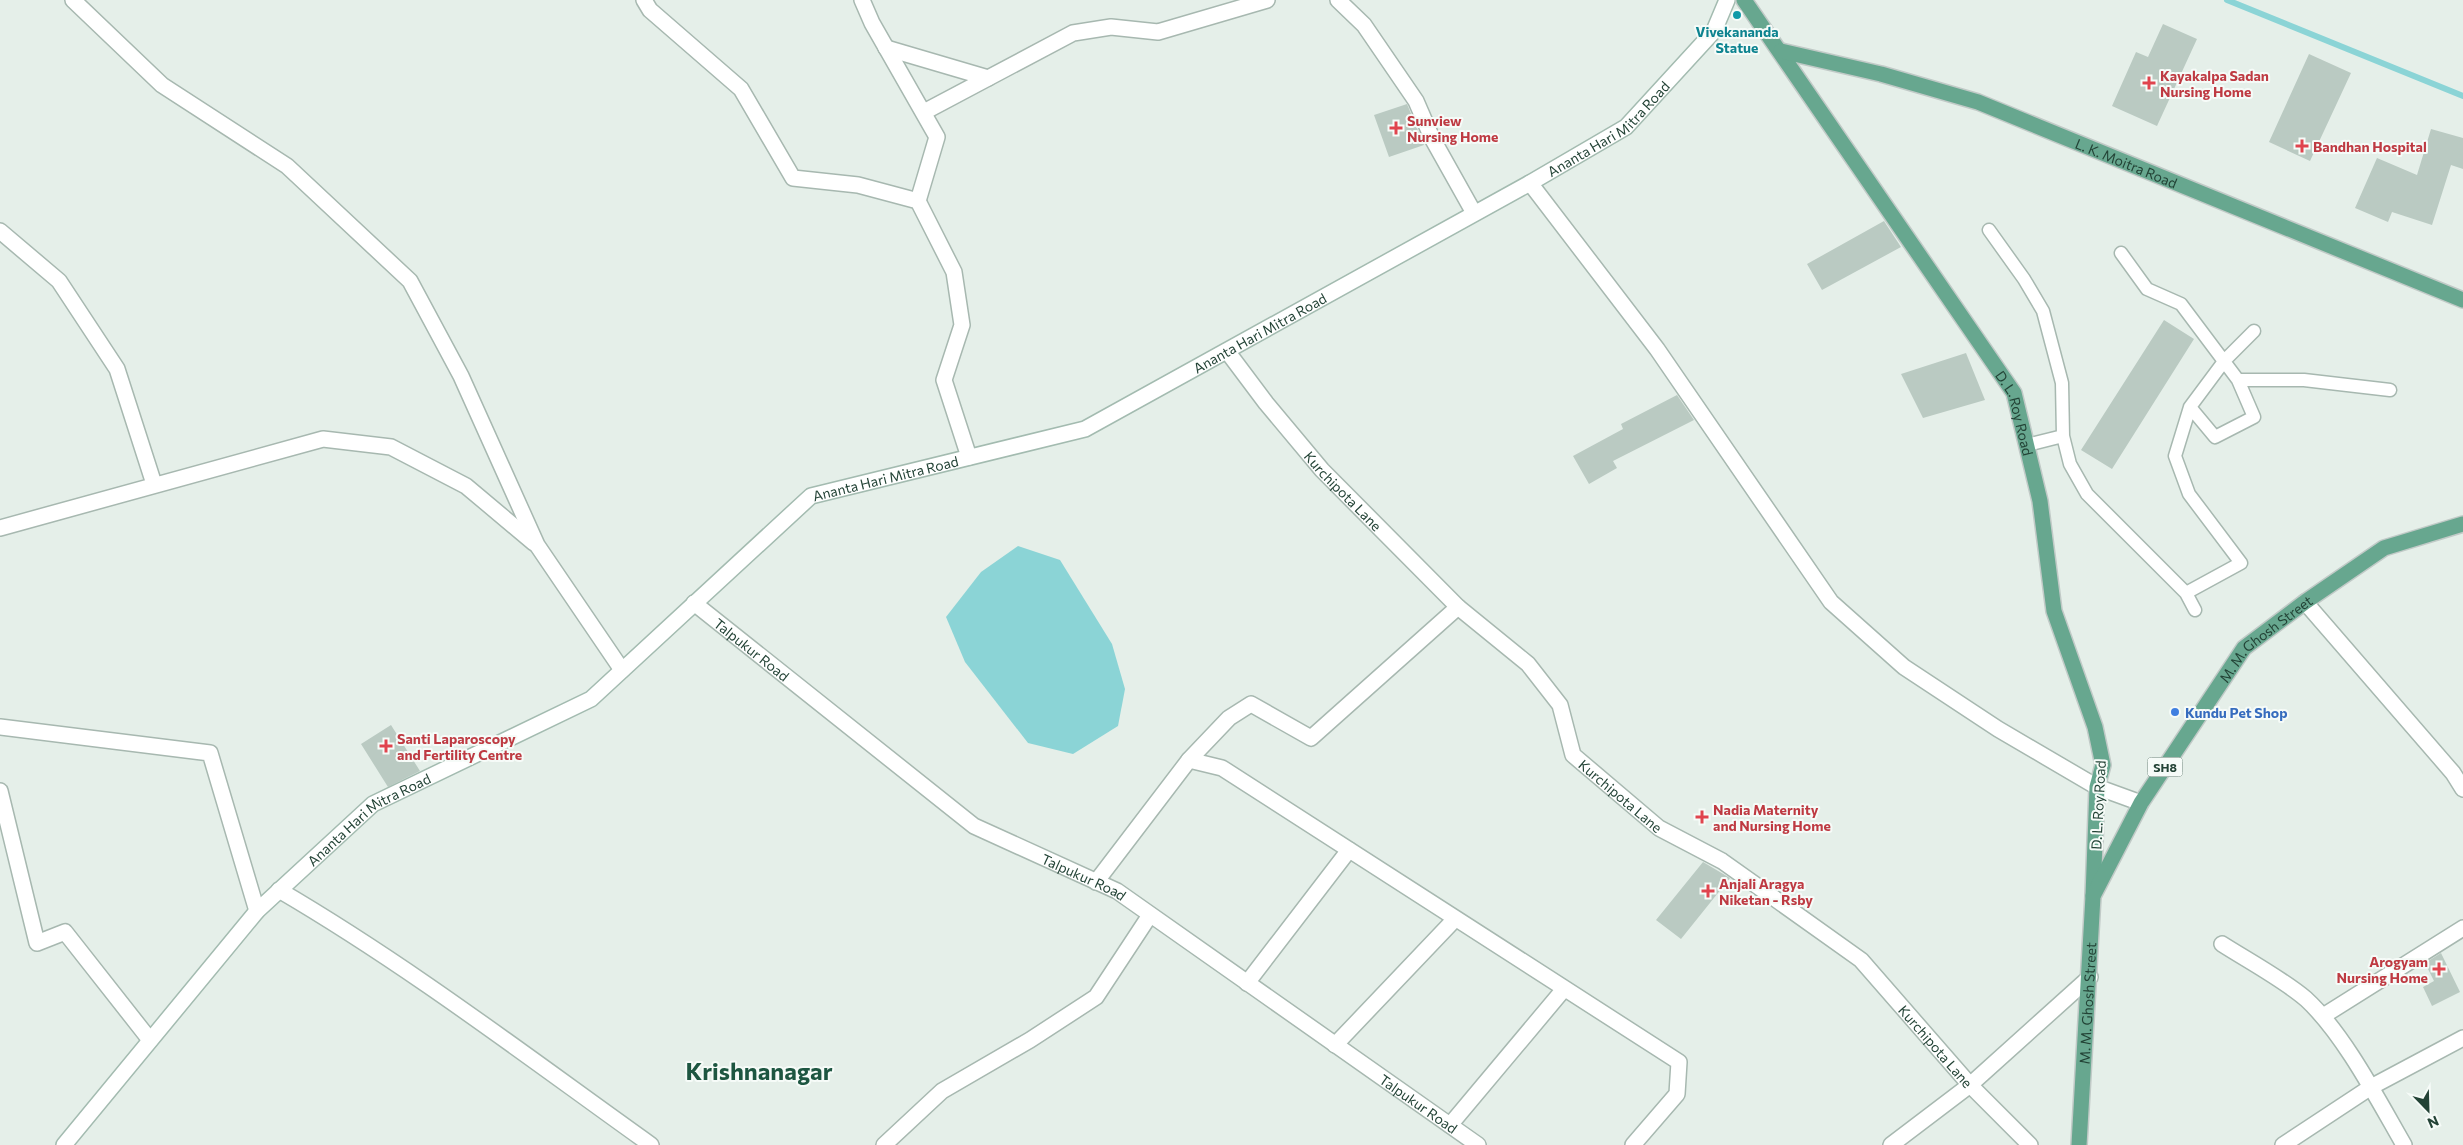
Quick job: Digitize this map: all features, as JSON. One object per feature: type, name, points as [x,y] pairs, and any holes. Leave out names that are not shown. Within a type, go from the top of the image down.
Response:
[{"type":"main road","name":"D. L. Roy Road","points":[[1744,0],[1781,51],[2014,393],[2040,501],[2054,611],[2095,727],[2103,765],[2097,787],[2093,896]]},
{"type":"main road","name":"L. K. Moitra Road","points":[[1781,51],[1881,74],[1978,102],[2463,300]]},
{"type":"main road","name":"M. M. Ghosh Street","points":[[2079,1145],[2093,896],[2141,803],[2244,648],[2305,602],[2384,548],[2463,524]]},
{"type":"street","points":[[73,0],[162,85],[287,166],[410,281],[461,376],[537,545],[622,670]]},
{"type":"street","points":[[644,0],[650,10],[741,88],[793,178],[858,185],[918,201]]},
{"type":"street","points":[[862,0],[872,23],[937,137],[918,201],[954,272],[962,325],[944,380],[969,457]]},
{"type":"street","points":[[924,112],[1073,33],[1111,27],[1158,32],[1267,0]]},
{"type":"street","points":[[1338,0],[1364,25],[1416,101],[1432,138],[1474,213]]},
{"type":"street","name":"Ananta Hari Mitra Road","points":[[64,1145],[257,911],[372,804],[591,699],[811,496],[1085,429],[1530,183],[1626,126],[1714,31],[1727,0]]},
{"type":"street","points":[[886,48],[988,78]]},
{"type":"street","points":[[1530,183],[1657,349],[1831,602],[1904,667],[1998,728],[2097,787],[2141,803]]},
{"type":"street","points":[[0,231],[59,281],[117,369],[154,484]]},
{"type":"street","name":"Kurchipota Lane","points":[[1227,350],[1266,403],[1322,470],[1458,607],[1528,664],[1560,705],[1573,755],[1659,828],[1722,860],[1860,960],[1970,1086],[2030,1145]]},
{"type":"street","points":[[0,528],[154,484],[323,439],[391,447],[466,486],[537,545]]},
{"type":"street","points":[[2305,602],[2453,773],[2463,789]]},
{"type":"street","name":"Talpukur Road","points":[[694,603],[974,826],[1117,891],[1478,1145]]},
{"type":"street","points":[[1096,882],[1188,760],[1229,718],[1251,704],[1311,738],[1458,607]]},
{"type":"street","points":[[0,727],[210,753],[257,911]]},
{"type":"street","points":[[1188,760],[1222,768],[1679,1062],[1676,1094],[1633,1145]]},
{"type":"street","points":[[0,790],[37,943],[65,932],[150,1040]]},
{"type":"street","points":[[1247,983],[1349,850]]},
{"type":"street","points":[[279,890],[316,911],[442,996],[651,1145]]},
{"type":"street","points":[[884,1145],[942,1091],[1030,1040],[1096,997],[1150,915]]},
{"type":"street","points":[[1335,1045],[1456,919]]},
{"type":"street","points":[[2323,1016],[2463,928]]},
{"type":"street","points":[[2222,944],[2304,997],[2323,1016],[2371,1087],[2404,1145]]},
{"type":"street","points":[[1891,1145],[1970,1086],[2090,976]]},
{"type":"street","points":[[1450,1125],[1564,989]]},
{"type":"street","points":[[2283,1145],[2371,1087],[2463,1038]]},
{"type":"lane","points":[[1989,230],[2024,279],[2043,311],[2062,383],[2064,436],[2070,464],[2087,494],[2186,593],[2195,610]]},
{"type":"lane","points":[[2121,253],[2148,289],[2181,304],[2225,360],[2238,380],[2254,417],[2215,438],[2190,407]]},
{"type":"lane","points":[[2186,593],[2241,564],[2189,494],[2175,456],[2190,407],[2225,360],[2254,331]]},
{"type":"lane","points":[[2238,380],[2304,380],[2390,390]]},
{"type":"lane","points":[[2027,445],[2064,436]]},
{"type":"water","points":[[1018,546],[1060,560],[1112,644],[1125,689],[1118,726],[1073,754],[1028,743],[965,662],[946,617],[981,572]]},
{"type":"building","points":[[2163,24],[2197,39],[2157,126],[2112,106],[2136,52],[2148,57]]},
{"type":"building","points":[[2309,54],[2351,73],[2310,161],[2269,142]]},
{"type":"building","points":[[1407,104],[1424,145],[1389,157],[1374,115]]},
{"type":"building","points":[[2431,129],[2463,138],[2463,169],[2451,165],[2432,225],[2392,212],[2388,222],[2355,208],[2377,158],[2417,175]]},
{"type":"building","points":[[1884,221],[1901,247],[1822,290],[1807,264]]},
{"type":"building","points":[[2164,320],[2194,339],[2112,469],[2081,450]]},
{"type":"building","points":[[1966,353],[1985,400],[1923,418],[1901,374]]},
{"type":"building","points":[[1677,395],[1694,420],[1613,461],[1617,468],[1589,484],[1573,456],[1623,429],[1621,424]]},
{"type":"building","points":[[391,725],[420,771],[388,787],[361,744]]},
{"type":"building","points":[[1703,862],[1730,878],[1681,939],[1656,920]]},
{"type":"building","points":[[2441,953],[2460,992],[2432,1006],[2423,987],[2434,981],[2425,963]]},
{"type":"waterway","points":[[2227,0],[2463,96]]},
{"type":"place","name":"Vivekananda Statue","points":[[1737,15]]},
{"type":"place","name":"Kayakalpa Sadan Nursing Home","points":[[2149,83]]},
{"type":"place","name":"Sunview Nursing Home","points":[[1396,128]]},
{"type":"place","name":"Bandhan Hospital","points":[[2302,146]]},
{"type":"place","name":"Kundu Pet Shop","points":[[2175,712]]},
{"type":"place","name":"Santi Laparoscopy and Fertility Centre","points":[[386,746]]},
{"type":"place","name":"Nadia Maternity and Nursing Home","points":[[1702,817]]},
{"type":"place","name":"Anjali Aragya Niketan - Rsby","points":[[1708,891]]},
{"type":"place","name":"Arogyam Nursing Home","points":[[2439,969]]},
{"type":"district","name":"Krishnanagar","points":[[759,1070]]}]
